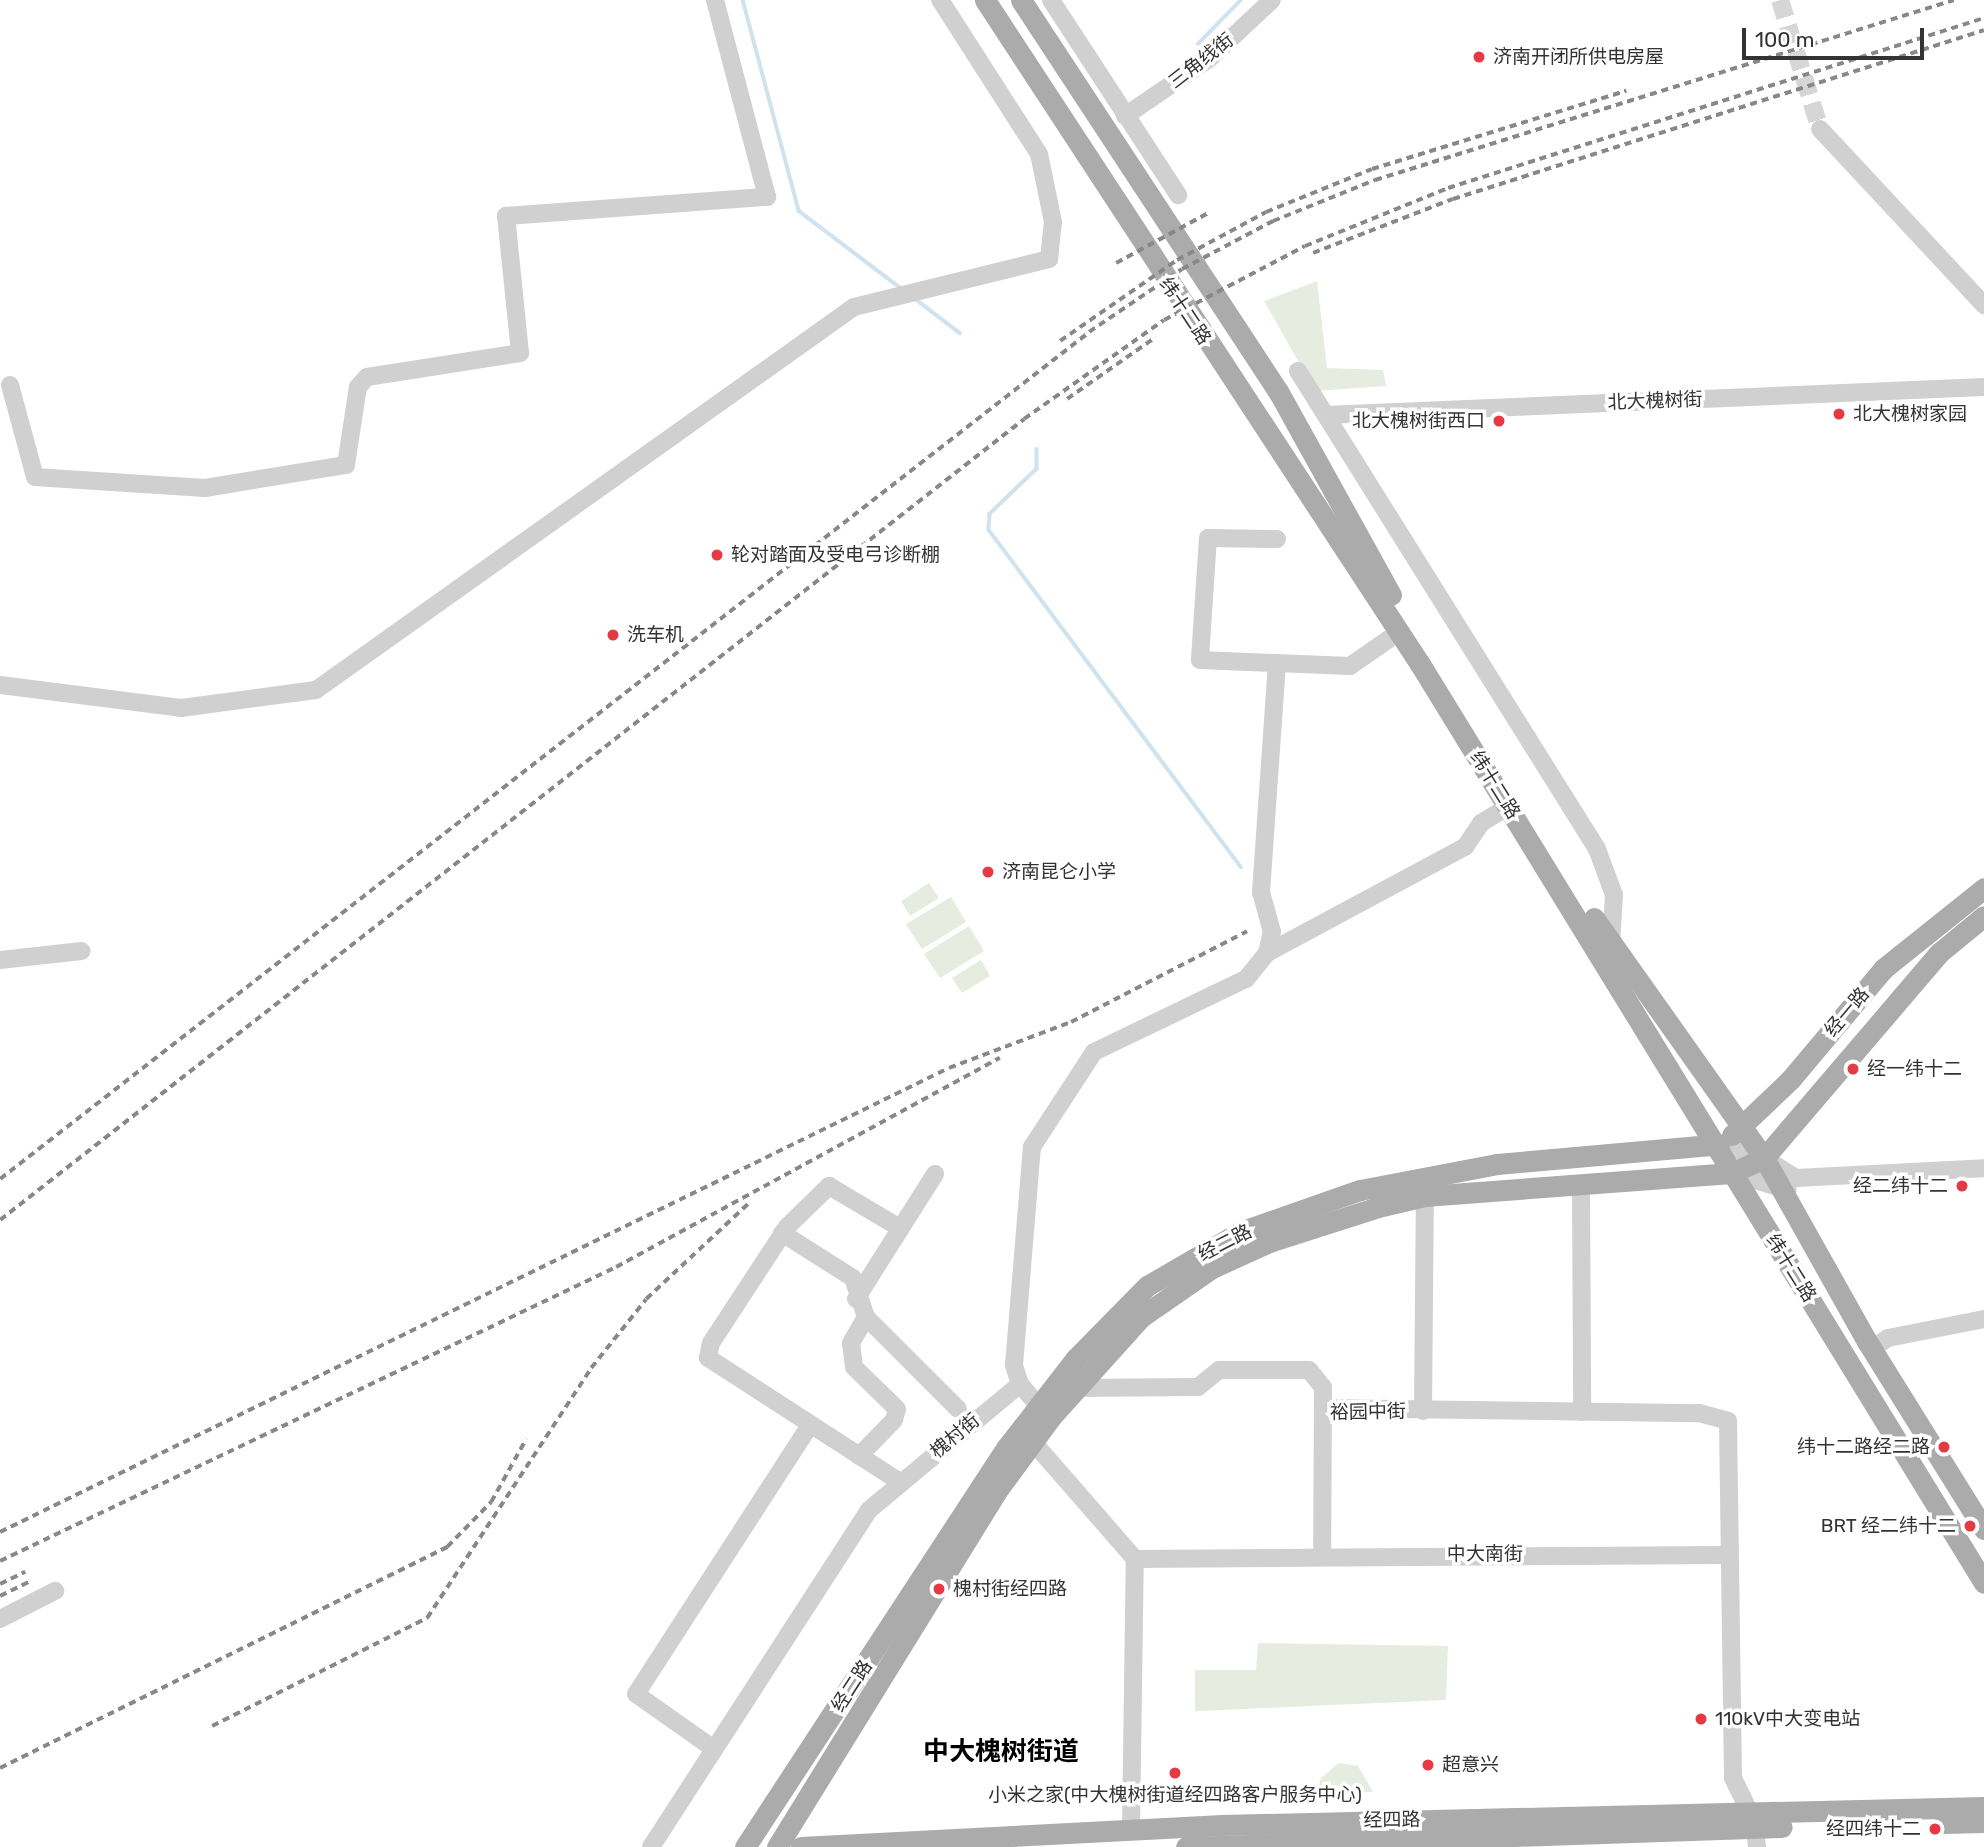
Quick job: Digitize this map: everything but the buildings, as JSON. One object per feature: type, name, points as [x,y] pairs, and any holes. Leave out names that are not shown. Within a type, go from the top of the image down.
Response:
[{"type":"main road","name":"纬十二路","points":[[985,0],[1508,807],[1719,1144],[1731,1173],[1984,1583]]},
{"type":"main road","name":"纬十二路","points":[[1021,0],[1278,391],[1344,521],[1611,945],[1765,1158],[1872,1349],[1984,1529]]},
{"type":"main road","name":"经一路","points":[[1719,1144],[1743,1126],[1884,970],[1984,888]]},
{"type":"main road","name":"经一路","points":[[1731,1173],[1765,1158],[1932,961],[1984,916]]},
{"type":"main road","name":"经二路","points":[[745,1847],[1039,1407],[1127,1303],[1240,1232],[1360,1190],[1484,1167],[1719,1144]]},
{"type":"main road","name":"经二路","points":[[777,1847],[929,1597],[1032,1442],[1075,1388],[1141,1317],[1212,1268],[1269,1242],[1425,1196],[1731,1173]]},
{"type":"main road","name":"经四路","points":[[801,1847],[1131,1829],[1589,1839],[1754,1829],[1984,1807]]},
{"type":"main road","name":"经四路","points":[[1186,1847],[1398,1835],[1984,1822]]},
{"type":"street","points":[[10,385],[35,477],[205,488],[346,465],[358,387],[367,377],[520,353],[506,216],[767,197],[715,0]]},
{"type":"street","points":[[0,685],[181,708],[316,690],[854,307],[934,285],[1049,259],[1053,222],[1039,153],[940,0]]},
{"type":"street","points":[[1051,0],[1178,195]]},
{"type":"street","name":"三角线街","points":[[1125,116],[1209,59],[1272,0]]},
{"type":"street","points":[[1820,129],[1984,305]]},
{"type":"street","points":[[1298,371],[1597,849],[1614,895],[1611,945]]},
{"type":"street","name":"北大槐树街","points":[[1326,415],[1984,387]]},
{"type":"street","points":[[1277,539],[1209,538],[1200,660],[1277,666],[1350,666],[1389,639]]},
{"type":"street","points":[[1267,953],[1272,932],[1261,891],[1277,666]]},
{"type":"street","points":[[1039,1407],[1020,1384],[1014,1365],[1032,1147],[1094,1052],[1220,986],[1246,979],[1267,953],[1465,847],[1481,823],[1508,807]]},
{"type":"street","points":[[0,960],[82,951]]},
{"type":"street","name":"经二路","points":[[1719,1144],[1765,1158],[1796,1178],[1984,1168]]},
{"type":"street","name":"经二路","points":[[1731,1173],[1783,1191],[1984,1178]]},
{"type":"street","points":[[856,1299],[934,1174]]},
{"type":"street","points":[[1581,1184],[1582,1412]]},
{"type":"street","points":[[900,1228],[829,1186],[782,1233],[711,1343],[708,1358],[900,1482]]},
{"type":"street","name":"裕园中街","points":[[1322,1553],[1323,1409],[1423,1411],[1425,1196]]},
{"type":"street","points":[[782,1233],[853,1278],[856,1299],[866,1317],[958,1409]]},
{"type":"street","points":[[859,1456],[894,1420],[897,1409],[854,1367],[851,1343],[866,1317]]},
{"type":"street","points":[[1872,1349],[1888,1338],[1984,1319]]},
{"type":"street","points":[[1075,1388],[1198,1387],[1219,1370],[1309,1370],[1323,1387],[1323,1409]]},
{"type":"street","name":"槐村街","points":[[650,1847],[869,1510],[1020,1384]]},
{"type":"street","points":[[1423,1411],[1699,1413],[1728,1421],[1733,1778],[1754,1829]]},
{"type":"street","points":[[714,1749],[636,1694],[810,1425]]},
{"type":"street","points":[[1032,1442],[1135,1559],[1131,1829]]},
{"type":"street","name":"中大南街","points":[[1135,1559],[1322,1553],[1728,1555]]},
{"type":"street","points":[[0,1619],[55,1591]]},
{"type":"shaded area","points":[[1317,281],[1327,368],[1383,370],[1386,386],[1315,391],[1264,301]]},
{"type":"shaded area","points":[[929,883],[939,898],[910,916],[901,901]]},
{"type":"shaded area","points":[[951,897],[966,922],[922,949],[906,924]]},
{"type":"shaded area","points":[[969,926],[984,951],[940,978],[924,954]]},
{"type":"shaded area","points":[[981,960],[990,976],[962,993],[952,978]]},
{"type":"shaded area","points":[[1258,1643],[1448,1646],[1446,1700],[1195,1711],[1195,1670],[1256,1670]]},
{"type":"shaded area","points":[[1339,1763],[1358,1766],[1373,1792],[1316,1794],[1321,1778]]},
{"type":"waterway","points":[[743,0],[799,211],[902,289]]},
{"type":"waterway","points":[[1198,44],[1241,0]]},
{"type":"waterway","points":[[914,298],[960,333]]},
{"type":"waterway","points":[[1037,449],[1037,469],[990,514],[989,530],[1241,867]]},
{"type":"tunnel","points":[[1780,0],[1820,129]]},
{"type":"railway","points":[[0,1179],[1089,332],[1182,269],[1273,221],[1375,180],[1954,0]]},
{"type":"railway","points":[[0,1220],[1024,419],[1164,320],[1305,246],[1448,188],[1984,18]]},
{"type":"railway","points":[[1313,253],[1453,199],[1984,30]]},
{"type":"railway","points":[[1060,341],[1177,260],[1266,212],[1372,169],[1626,91]]},
{"type":"railway","points":[[1116,263],[1208,213]]},
{"type":"railway","points":[[1067,399],[1156,337]]},
{"type":"railway","points":[[0,1532],[949,1068],[1071,1022],[1247,931]]},
{"type":"railway","points":[[0,1561],[616,1267],[1000,1058]]},
{"type":"railway","points":[[212,1726],[427,1618],[591,1368],[646,1299],[749,1203]]},
{"type":"railway","points":[[0,1768],[447,1547],[491,1502],[526,1439]]},
{"type":"railway","points":[[0,1584],[25,1572]]},
{"type":"railway","points":[[0,1596],[31,1581]]},
{"type":"place","name":"济南开闭所供电房屋","points":[[1479,57]]},
{"type":"place","name":"北大槐树家园","points":[[1839,414]]},
{"type":"place","name":"北大槐树街西口","points":[[1499,421]]},
{"type":"place","name":"轮对踏面及受电弓诊断棚","points":[[717,555]]},
{"type":"place","name":"洗车机","points":[[613,635]]},
{"type":"place","name":"济南昆仑小学","points":[[988,872]]},
{"type":"place","name":"经一纬十二","points":[[1853,1069]]},
{"type":"place","name":"经二纬十二","points":[[1962,1186]]},
{"type":"place","name":"纬十二路经二路","points":[[1944,1447]]},
{"type":"place","name":"BRT 经二纬十二","points":[[1970,1526]]},
{"type":"place","name":"槐村街经四路","points":[[939,1589]]},
{"type":"place","name":"110kV中大变电站","points":[[1701,1719]]},
{"type":"place","name":"超意兴","points":[[1428,1765]]},
{"type":"place","name":"小米之家(中大槐树街道经四路客户服务中心)","points":[[1175,1773]]},
{"type":"place","name":"经四纬十二","points":[[1935,1829]]},
{"type":"district","name":"中大槐树街道","points":[[1001,1752]]}]
